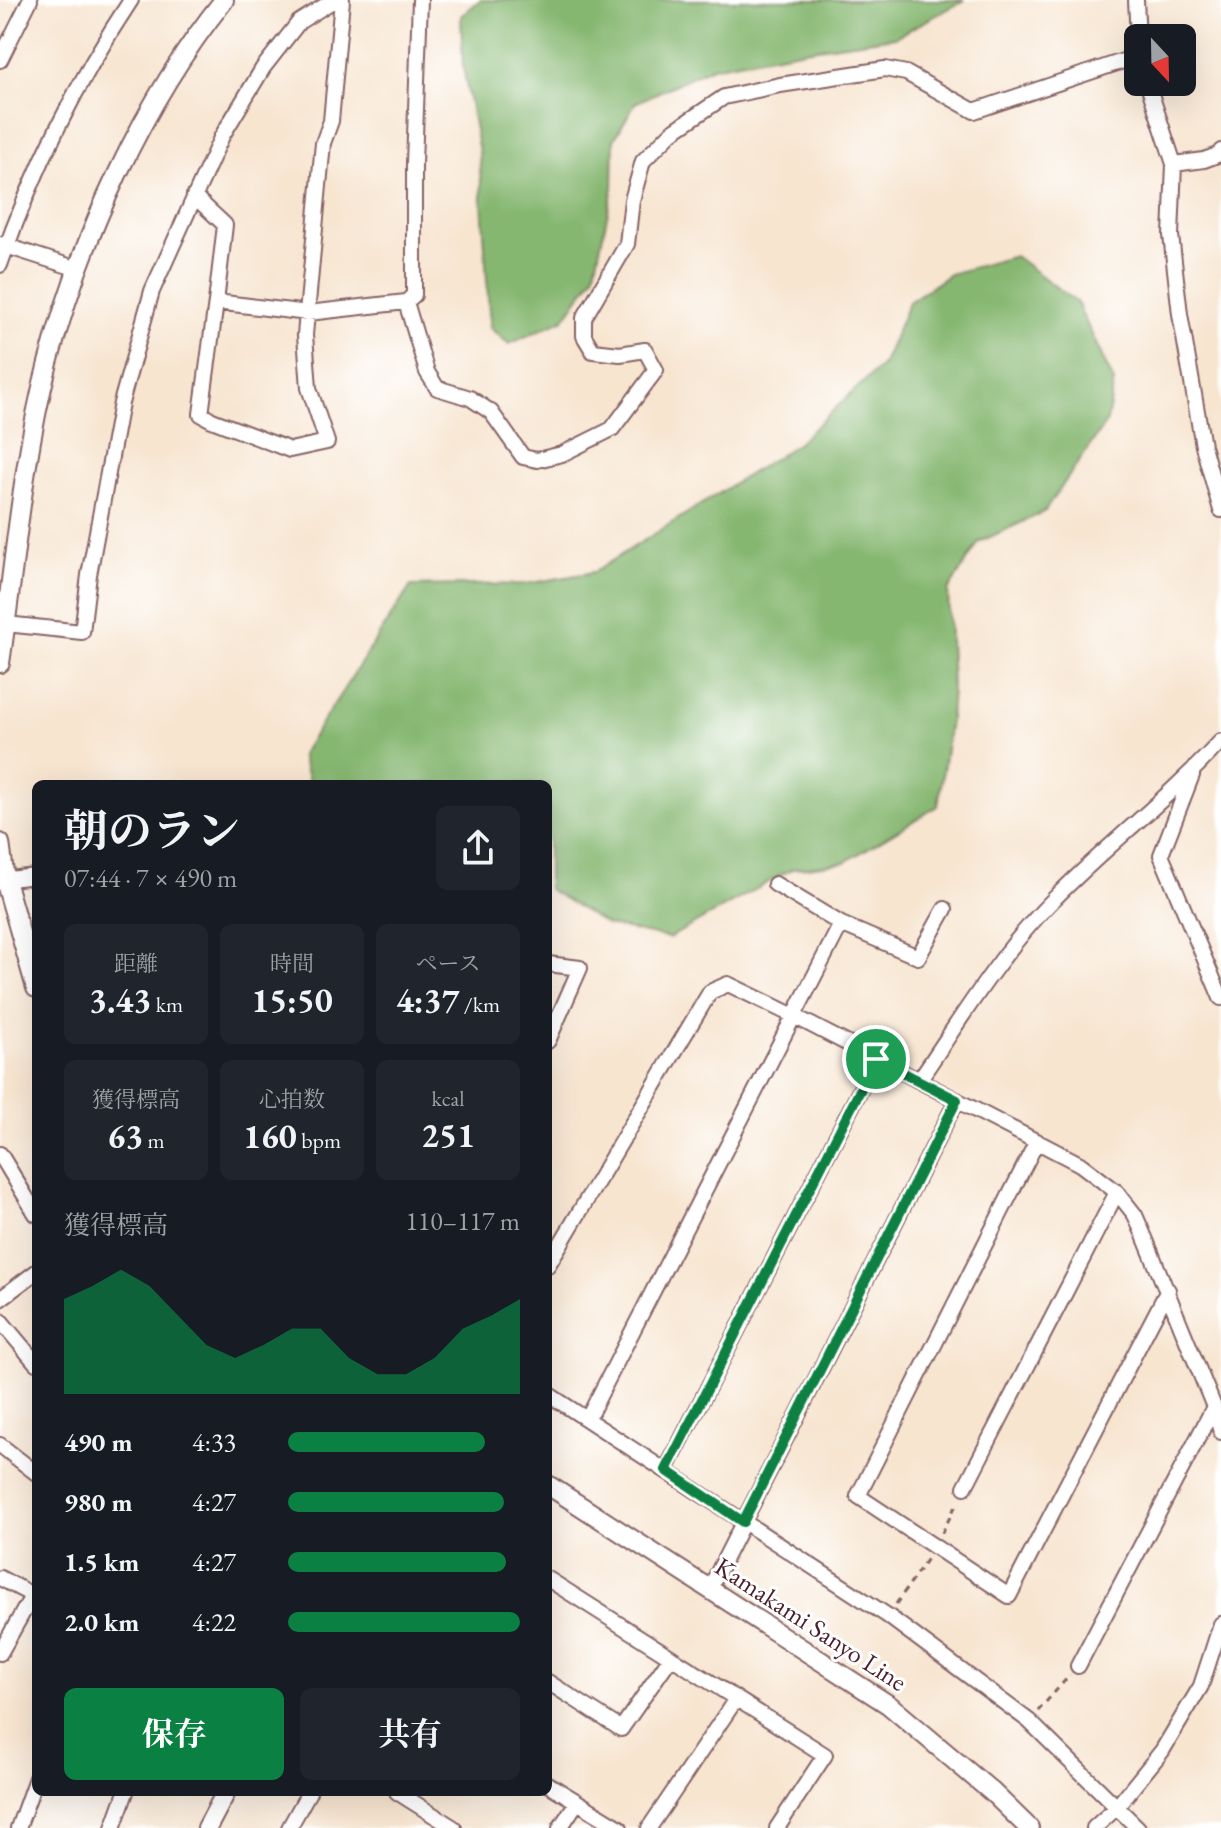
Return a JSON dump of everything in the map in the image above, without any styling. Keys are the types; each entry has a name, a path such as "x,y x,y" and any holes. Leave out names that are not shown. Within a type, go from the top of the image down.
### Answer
{"main road":[{"path":"0,663 22,493 34,427 48,363 78,269 132,146 168,81 224,0"},
{"path":"0,843 3,880 32,975"},
{"name":"Kamakami Sanyo Line","path":"552,1488 889,1705 992,1792 1029,1828"},
{"path":"207,1828 224,1796"}],"street":[{"path":"0,60 30,0"},
{"path":"0,265 3,245 65,110 131,0"},
{"path":"6,624 82,632 89,575 121,403 152,291 222,136 263,68 299,22 334,0"},
{"path":"194,196 225,225 201,414 290,450 327,442 309,388 305,335 323,143 331,121 342,0"},
{"path":"216,302 308,313 406,302 414,295 414,163 420,0"},
{"path":"1136,0 1137,24"},
{"path":"406,302 427,372 437,388 470,398 491,412 523,457 537,460 562,454 612,429 656,370 645,350 620,354 593,351 584,336 584,318 627,244 632,200 643,161 672,132 724,97 780,85 885,69 906,73 974,111 1124,61"},
{"path":"1152,96 1174,164 1171,235 1180,314 1203,446 1221,510"},
{"path":"1174,164 1204,160 1221,151"},
{"path":"3,245 78,269"},
{"path":"919,1080 1008,951 1035,920 1194,771 1221,741"},
{"path":"1194,771 1161,855 1221,998"},
{"path":"3,880 32,876"},
{"path":"775,884 841,924 918,957 945,909"},
{"path":"588,1418 841,924"},
{"path":"552,964 580,968 552,1032"},
{"path":"552,1258 710,992 728,984 1037,1141 1080,1164 1117,1192 1135,1215 1168,1290 1221,1432"},
{"path":"666,1470 876,1059"},
{"path":"710,1588 957,1100"},
{"path":"1037,1141 858,1496 1009,1596 1168,1290"},
{"path":"0,1154 32,1207"},
{"path":"965,1487 1117,1192"},
{"path":"0,1299 32,1275"},
{"path":"0,1320 32,1358"},
{"path":"552,1396 888,1616 1029,1721 1138,1828"},
{"path":"1078,1666 1214,1407"},
{"path":"0,1445 32,1470"},
{"path":"0,1578 32,1593"},
{"path":"552,1582 825,1755 777,1828"},
{"path":"0,1653 32,1599"},
{"path":"1094,1828 1116,1808 1162,1751 1201,1686 1221,1624"},
{"path":"552,1685 621,1729 671,1657"},
{"path":"649,1828 736,1699"},
{"path":"552,1786 620,1828"},
{"path":"18,1828 32,1789"},
{"path":"113,1828 125,1796"},
{"path":"292,1827 307,1796"},
{"path":"403,1796 454,1828"},
{"path":"560,1828 577,1802"}],"path":[{"path":"1029,1721 1078,1666"}],"green space":[{"path":"480,0 965,0 895,37 712,67 635,103 614,140 613,188 594,276 564,319 509,344 490,328 479,152 463,66 461,16"},
{"path":"1015,256 1077,303 1114,382 1107,421 1044,512 979,542 948,591 952,688 938,806 845,862 792,869 669,938 607,925 552,891 552,780 309,780 301,755 411,586 526,584 594,572 797,444 883,364 909,302 950,274"}],"route":[{"path":"876,1059 957,1100 743,1522 666,1470 876,1059"}]}
